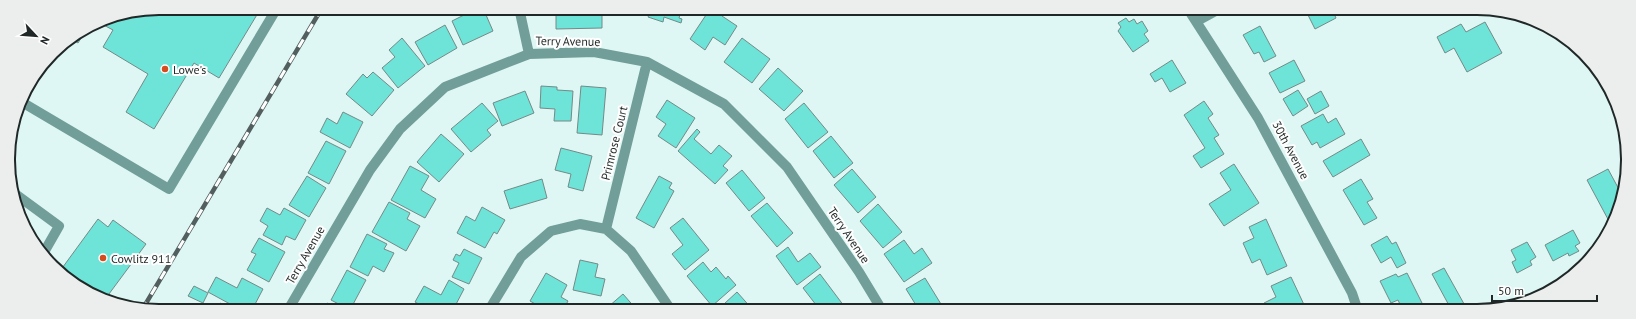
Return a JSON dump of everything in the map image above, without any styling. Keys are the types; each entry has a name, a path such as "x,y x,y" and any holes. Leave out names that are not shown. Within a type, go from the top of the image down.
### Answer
{"street":[{"path":"26,104 169,189 273,15"},
{"path":"521,15 529,54"},
{"name":"30th Avenue","path":"1192,15 1258,118 1352,293 1356,304"},
{"path":"1197,21 1208,15"},
{"name":"Terry Avenue","path":"292,304 370,170 400,129 445,87 529,54 594,52 647,62 724,104 787,167 859,272 878,304"},
{"name":"Primrose Court","path":"606,229 647,62"},
{"path":"20,198 59,226 46,249"},
{"path":"493,304 521,257 552,231 580,224 606,229 631,251 667,304"}],"building":[{"name":"Lowe's","path":"150,15 257,15 219,78 194,63 154,129 126,112 148,74 103,47 113,30 105,26 122,20"},
{"path":"464,15 486,15 493,31 463,45 452,21"},
{"path":"556,15 602,15 602,28 556,29"},
{"path":"649,15 680,15 679,18 682,19 681,23 664,17 663,22 648,17"},
{"path":"706,15 723,15 737,26 725,45 713,37 705,50 690,39"},
{"path":"1308,15 1335,15 1336,18 1315,29"},
{"path":"1126,18 1129,22 1134,19 1137,24 1142,21 1148,31 1144,34 1149,41 1133,52 1118,31 1121,27 1118,23"},
{"path":"1485,22 1502,53 1467,72 1454,48 1445,53 1437,37 1461,24 1466,32"},
{"path":"445,25 457,48 428,65 415,42"},
{"path":"1260,26 1276,56 1264,62 1259,52 1254,54 1243,35"},
{"path":"402,38 425,66 398,88 382,68 395,57 389,50"},
{"path":"742,38 770,59 752,83 724,62"},
{"path":"1172,60 1186,83 1170,92 1162,78 1155,82 1150,74"},
{"path":"1294,60 1305,81 1280,93 1269,73"},
{"path":"778,68 803,91 784,111 759,89"},
{"path":"373,72 394,90 372,116 346,94 363,74 367,78"},
{"path":"541,86 557,87 557,90 573,91 571,121 554,121 555,109 540,108"},
{"path":"581,86 606,88 602,135 577,133"},
{"path":"1298,90 1308,106 1293,116 1283,99"},
{"path":"525,91 534,113 502,126 493,103"},
{"path":"1321,91 1329,106 1315,114 1307,99"},
{"path":"667,100 695,118 676,148 658,136 666,124 656,117"},
{"path":"1204,101 1213,114 1208,118 1219,135 1214,138 1224,154 1201,168 1193,156 1205,148 1184,115"},
{"path":"482,103 498,121 487,130 491,135 471,152 451,129"},
{"path":"804,103 828,132 808,148 785,119"},
{"path":"343,112 363,122 350,148 320,132 327,118 337,124"},
{"path":"1323,114 1328,123 1336,118 1345,134 1320,148 1317,142 1312,145 1301,126"},
{"path":"697,129 700,132 694,139 711,154 719,145 732,156 723,166 728,170 715,184 678,151"},
{"path":"441,134 464,154 439,182 417,162"},
{"path":"831,136 853,163 834,178 813,151"},
{"path":"1361,139 1370,155 1333,177 1323,161"},
{"path":"326,141 346,151 329,184 308,173"},
{"path":"561,148 592,156 583,191 568,187 571,174 555,170"},
{"path":"1234,164 1259,203 1224,226 1209,204 1231,190 1220,173"},
{"path":"410,166 429,176 421,190 436,199 425,218 391,200"},
{"path":"852,169 876,197 858,213 834,185"},
{"path":"1608,169 1618,188 1608,219 1587,180"},
{"path":"742,170 765,198 749,211 726,183"},
{"path":"307,176 326,188 309,217 289,205"},
{"path":"659,176 672,183 669,188 674,191 654,228 636,218"},
{"path":"542,179 547,198 510,209 504,191"},
{"path":"1361,179 1373,199 1367,202 1377,218 1364,225 1343,190"},
{"path":"389,202 410,213 407,219 420,226 406,251 372,232"},
{"path":"767,203 793,233 777,247 751,216"},
{"path":"878,204 902,232 883,248 860,221"},
{"path":"482,207 505,220 497,234 494,232 485,248 457,233 466,216 475,221"},
{"path":"267,208 280,215 284,208 306,220 295,240 286,236 282,245 263,235 268,226 260,221"},
{"path":"683,218 709,250 685,270 672,254 683,245 670,228"},
{"name":"Cowlitz 911","path":"98,219 108,227 113,220 146,244 109,295 87,285 63,267"},
{"path":"1266,219 1287,266 1267,275 1260,259 1252,263 1243,243 1254,238 1249,227"},
{"path":"1573,230 1580,243 1575,246 1579,251 1569,256 1568,253 1553,261 1545,245"},
{"path":"367,234 387,244 384,249 394,253 384,272 373,266 368,276 350,267"},
{"path":"1387,236 1392,244 1396,242 1406,263 1397,268 1391,257 1381,263 1371,245"},
{"path":"259,238 285,252 269,282 247,270 256,254 251,252"},
{"path":"904,240 914,254 922,248 932,263 904,282 884,254"},
{"path":"1527,242 1536,257 1530,261 1532,265 1517,273 1512,262 1516,260 1511,250"},
{"path":"788,247 798,262 810,253 821,267 797,285 776,256"},
{"path":"464,249 482,258 469,284 452,277 459,263 453,260 456,254 460,256"},
{"path":"580,260 598,264 595,277 605,279 601,296 573,290"},
{"path":"703,262 711,272 716,267 726,279 728,276 736,285 714,304 710,304 687,276"},
{"path":"1444,268 1464,304 1448,304 1432,274"},
{"path":"347,270 366,280 353,304 339,304 331,300"},
{"path":"546,273 567,285 561,297 568,301 566,304 535,304 530,301"},
{"path":"1407,273 1422,303 1400,304 1398,300 1391,303 1380,281 1396,274 1398,277"},
{"path":"820,274 842,304 815,304 803,288"},
{"path":"216,277 237,288 242,278 263,289 255,304 230,304 208,292"},
{"path":"1291,277 1304,304 1264,304 1276,297 1271,286"},
{"path":"925,278 941,304 915,304 906,289"},
{"path":"449,280 464,289 456,304 419,304 415,302 424,286 441,295"},
{"path":"194,286 208,293 203,303 188,296"},
{"path":"737,292 748,304 724,304"},
{"path":"623,294 632,304 611,304"}],"railway":[{"path":"146,304 318,15"}],"place":[{"name":"Lowe's","path":"165,69"},
{"name":"Cowlitz 911","path":"103,258"}]}
